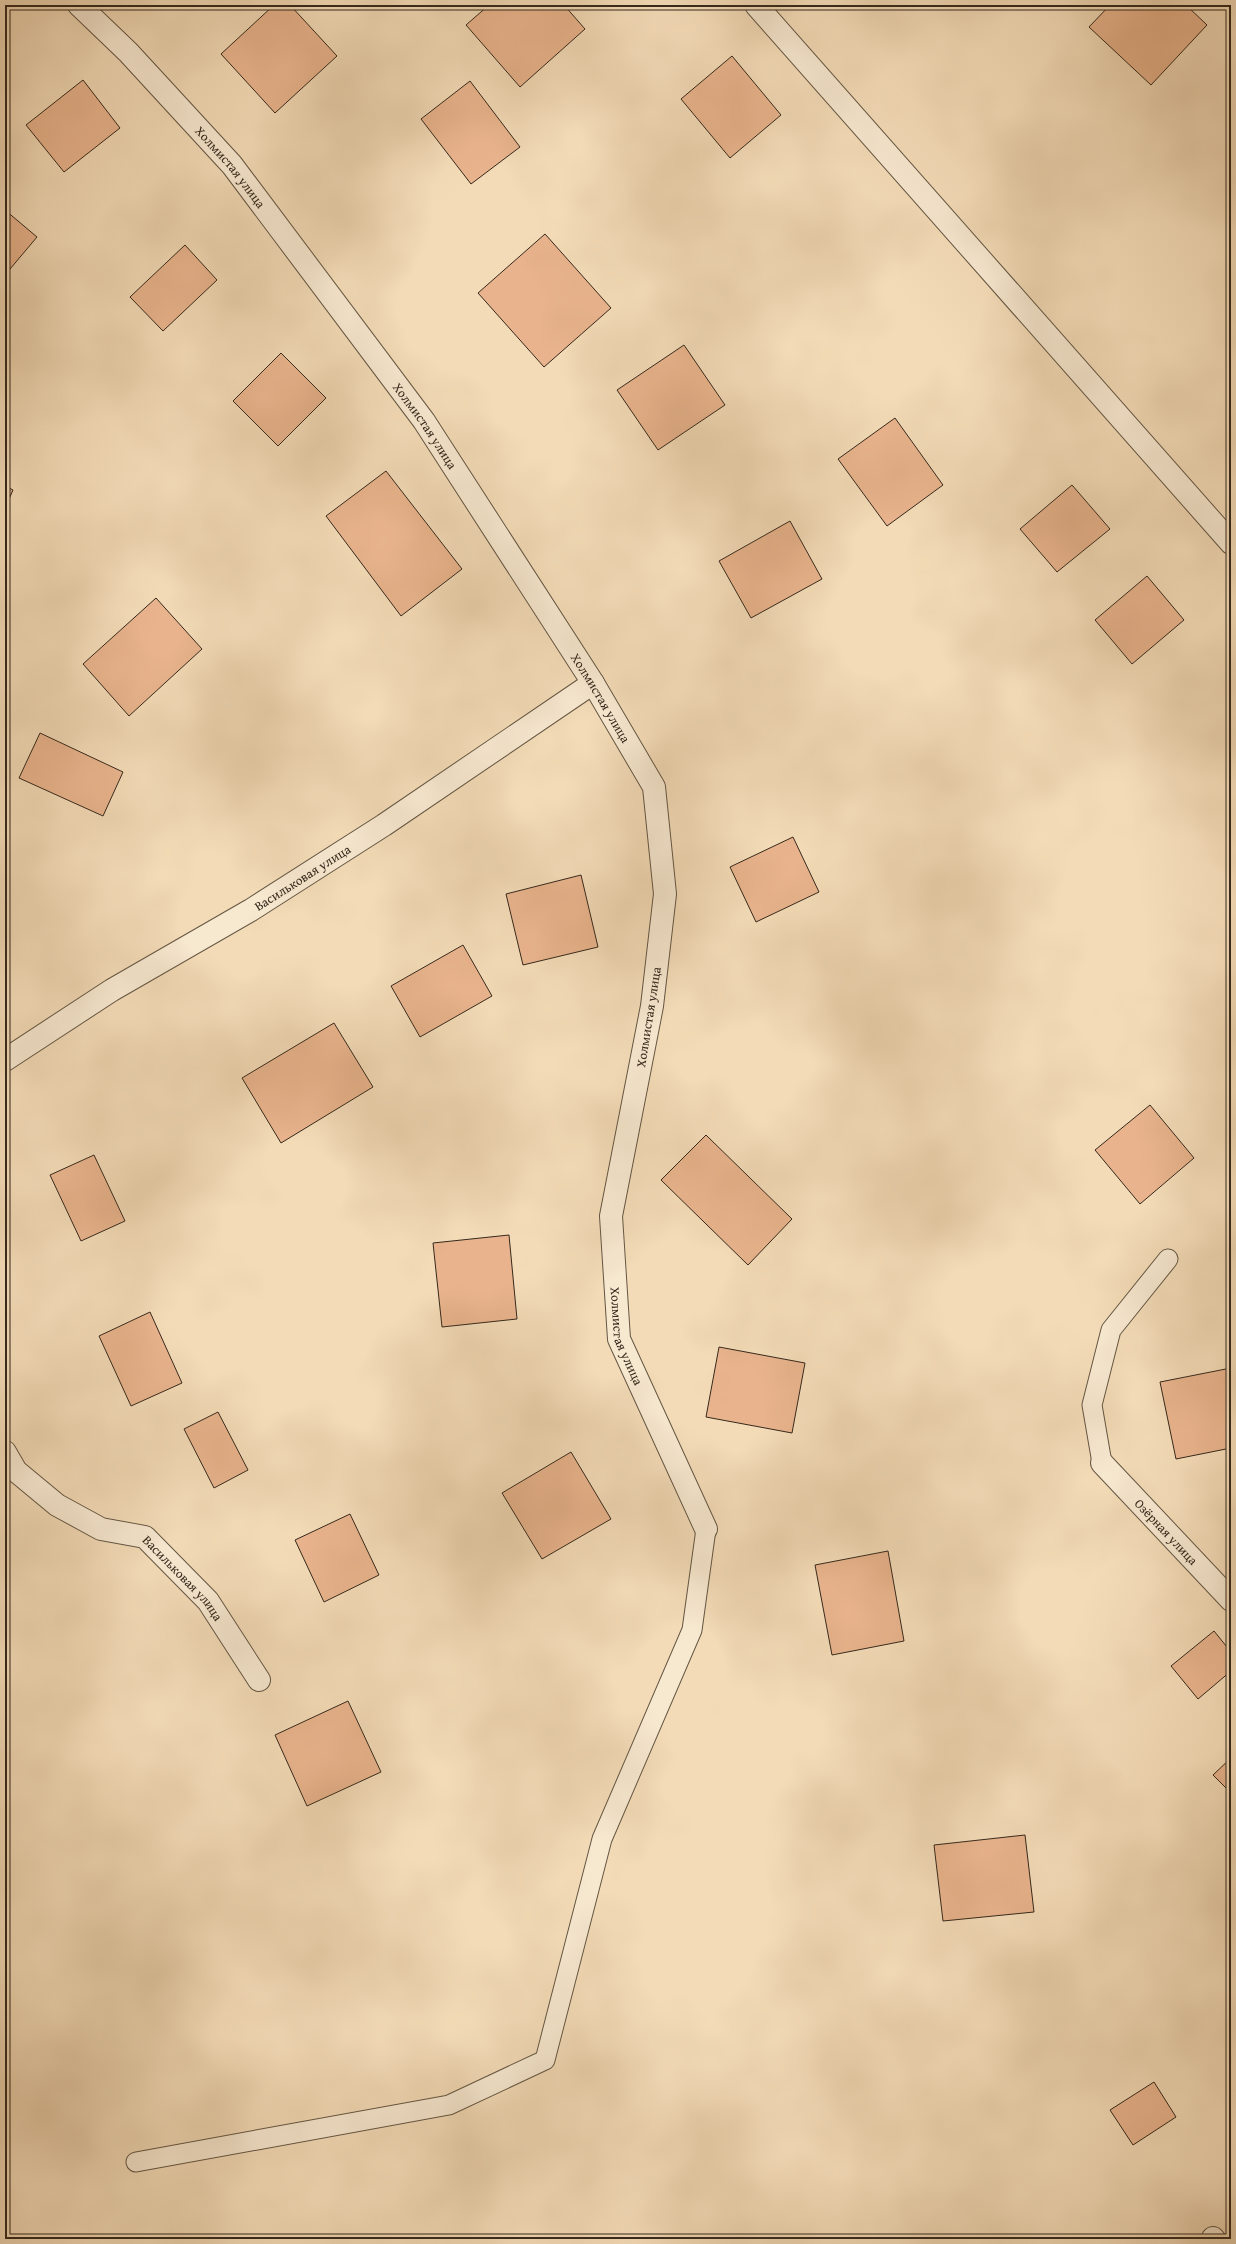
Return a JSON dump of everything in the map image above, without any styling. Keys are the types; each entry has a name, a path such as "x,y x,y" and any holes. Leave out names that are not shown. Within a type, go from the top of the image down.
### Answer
{"street":[{"name":"Холмистая улица","path":"79,5 128,52 232,165 424,421 593,682 654,787 665,894 652,1006 611,1216 619,1339 706,1529"},
{"path":"756,5 1231,543"},
{"name":"Васильковая улица","path":"5,1060 112,990 251,910 384,825 593,682"},
{"name":"Васильковая улица","path":"5,1452 16,1470 57,1505 101,1528 145,1538 208,1601 259,1680"},
{"name":"Озёрная улица","path":"1102,1463 1231,1600"}],"lane":[{"path":"1102,1463 1092,1405 1111,1330 1168,1259"},
{"path":"136,2162 449,2105 545,2060 602,1839 692,1630 706,1529"}],"building":[{"path":"274,5 290,5 337,56 275,113 221,54"},
{"path":"489,5 564,5 585,29 520,87 466,25"},
{"path":"1110,5 1186,5 1207,25 1151,85 1089,27"},
{"path":"732,56 781,115 730,158 681,99"},
{"path":"83,80 120,128 64,172 26,125"},
{"path":"470,81 520,147 471,184 421,119"},
{"path":"5,210 37,237 5,275"},
{"path":"545,234 611,308 544,367 478,293"},
{"path":"185,245 217,280 163,331 130,297"},
{"path":"684,345 725,405 658,450 617,390"},
{"path":"281,353 326,398 278,446 233,401"},
{"path":"895,418 943,485 887,526 838,459"},
{"path":"386,471 462,569 401,616 326,516"},
{"path":"1072,485 1110,529 1057,572 1020,529"},
{"path":"5,486 13,490 5,508"},
{"path":"790,521 822,579 751,618 719,561"},
{"path":"1147,576 1184,620 1132,664 1095,620"},
{"path":"156,598 202,649 129,716 83,664"},
{"path":"40,733 123,772 103,816 19,778"},
{"path":"793,837 819,892 756,922 730,867"},
{"path":"581,875 598,947 523,965 506,894"},
{"path":"463,945 492,996 420,1037 391,986"},
{"path":"334,1023 373,1087 281,1143 242,1078"},
{"path":"1150,1105 1194,1158 1140,1204 1095,1150"},
{"path":"706,1135 792,1219 748,1265 661,1180"},
{"path":"94,1155 125,1221 81,1241 50,1175"},
{"path":"509,1235 517,1319 442,1327 433,1243"},
{"path":"150,1312 182,1383 131,1406 99,1336"},
{"path":"719,1347 805,1363 792,1433 706,1417"},
{"path":"1231,1368 1231,1448 1176,1459 1160,1382"},
{"path":"218,1412 248,1470 214,1488 184,1429"},
{"path":"571,1452 611,1519 542,1559 502,1493"},
{"path":"350,1514 379,1575 324,1602 295,1540"},
{"path":"888,1551 904,1641 832,1655 815,1565"},
{"path":"1214,1631 1231,1652 1231,1671 1198,1699 1171,1666"},
{"path":"348,1701 381,1772 307,1806 275,1735"},
{"path":"1231,1758 1231,1793 1213,1775"},
{"path":"1025,1835 1034,1912 943,1921 934,1845"},
{"path":"1154,2082 1176,2117 1133,2145 1110,2110"}]}
